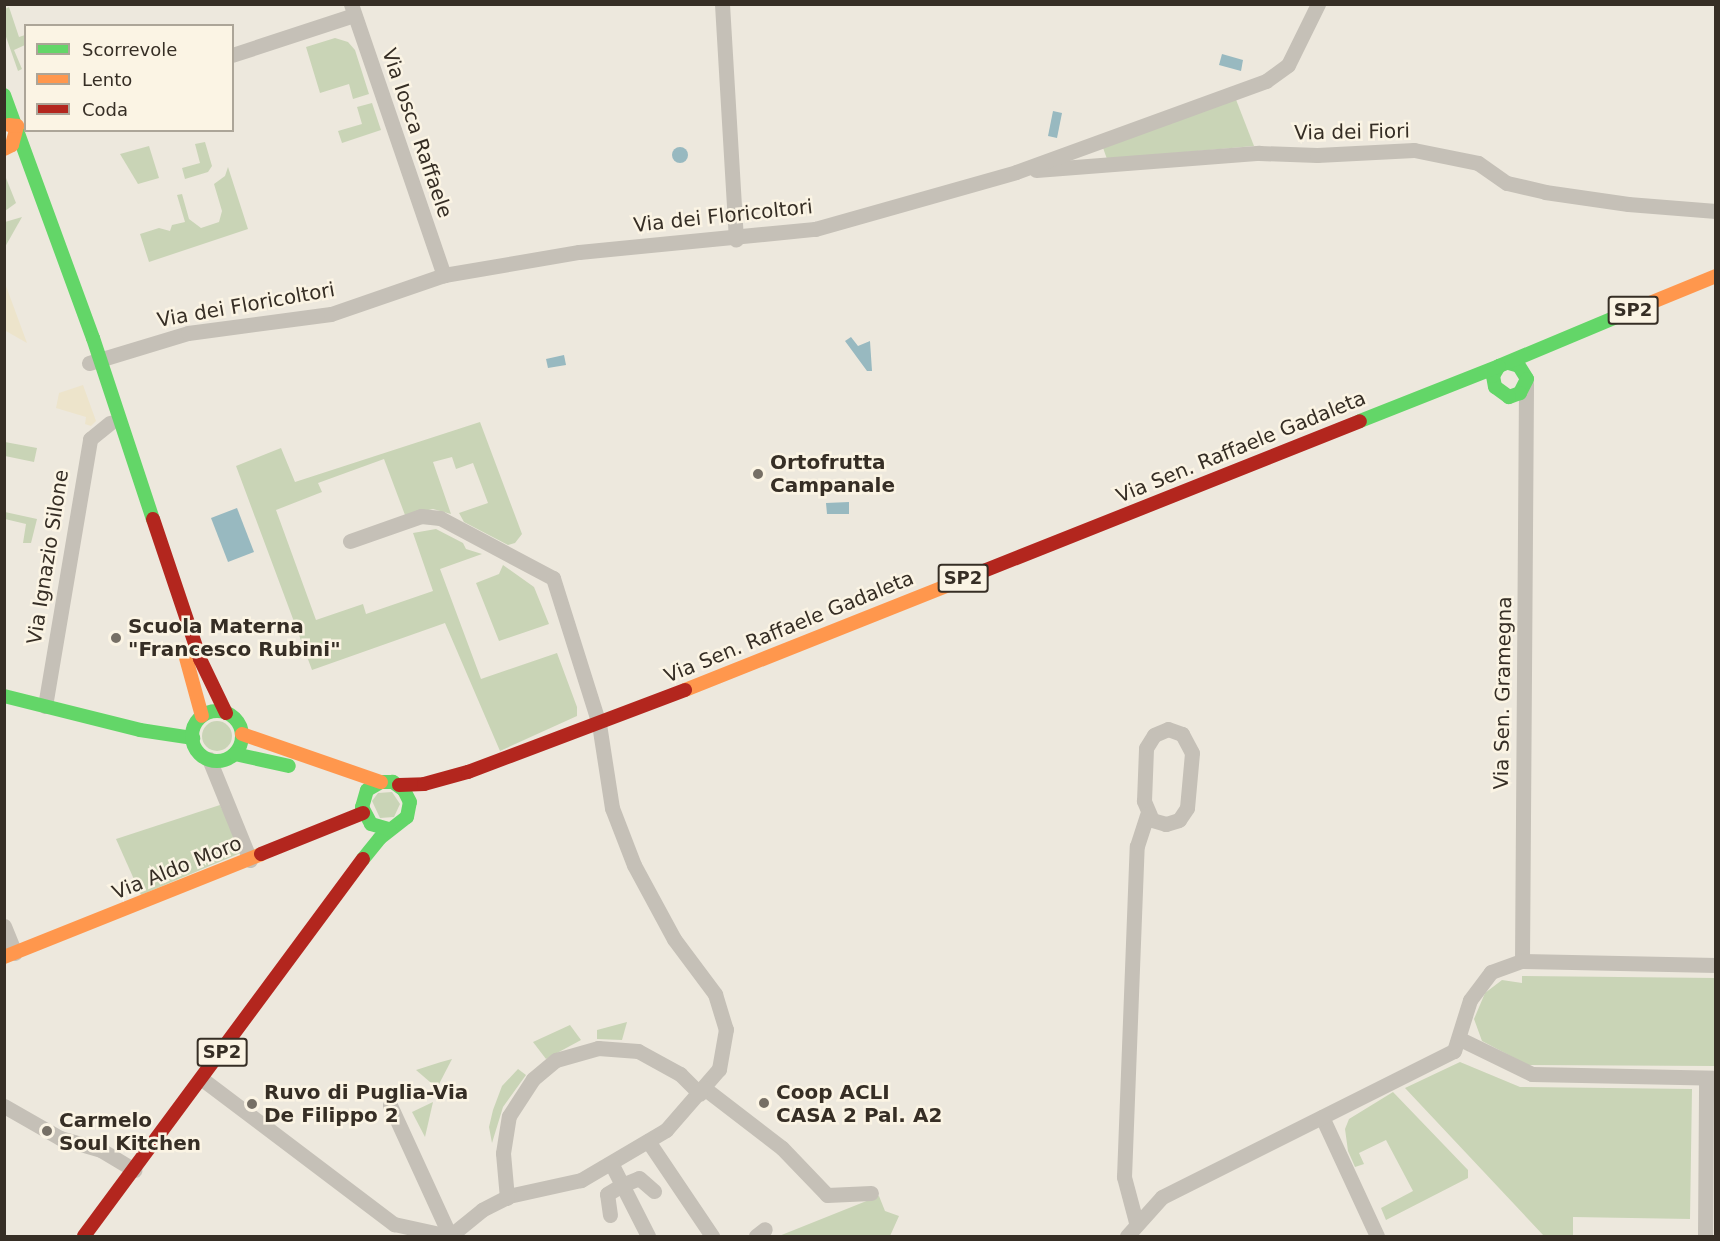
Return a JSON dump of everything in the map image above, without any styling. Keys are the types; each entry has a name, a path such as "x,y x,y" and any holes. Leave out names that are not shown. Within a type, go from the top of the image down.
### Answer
{"main road":[{"path":"4,95 94,361 200,659 226,713 237,721 242,734 235,753 223,760 209,759 198,751 193,738 202,716 110,423 110,406"},
{"path":"13,125 8,147 87,338"},
{"name":"Via Sen. Raffaele Gadaleta","path":"399,785 424,784 468,772 599,724 1458,381 1504,365 1716,276"},
{"name":"Via Sen. Raffaele Gadaleta","path":"1499,391 1515,396 1551,344"},
{"path":"1499,391 1493,376 1504,365 1519,366 1526,379"},
{"path":"1458,381 1499,391"},
{"path":"4,696 140,730 193,738"},
{"path":"202,716 226,713"},
{"path":"242,734 381,782 399,785 408,796 410,809 402,823 389,829 376,827 365,816 364,794"},
{"path":"235,753 317,774 364,794"},
{"name":"Via Sen. Raffaele Gadaleta","path":"410,809 468,772"},
{"path":"364,794 381,782"},
{"name":"Via Aldo Moro","path":"10,955 365,816"},
{"name":"SP2","path":"357,866 368,832 365,816"},
{"name":"SP2","path":"84,1236 357,866 389,829"}],"street":[{"path":"722,4 736,240"},
{"name":"Via dei Floricoltori","path":"94,361 188,333 331,314 444,275 579,252 736,240 815,229 1016,172 1266,81 1288,65 1318,4"},
{"path":"234,54 353,10"},
{"name":"Via Iosca Raffaele","path":"353,10 444,275"},
{"name":"Via dei Fiori","path":"1016,172 1259,153 1317,155 1414,150 1478,163 1507,183 1545,192 1628,204 1716,211"},
{"name":"Via Sen. Gramegna","path":"1522,961 1526,379"},
{"path":"1499,391 1527,426"},
{"name":"Via Ignazio Silone","path":"45,706 90,439 110,423"},
{"path":"350,541 421,516 440,518 553,578 599,724 612,807 634,865 654,907 715,994 723,1012 726,1029 724,1057 702,1091 666,1130 581,1180 507,1197 482,1210 449,1236"},
{"path":"1136,1222 1124,1177 1137,846 1147,815 1144,801 1146,748 1161,731 1175,730 1191,746 1187,807 1173,823 1159,823 1147,815"},
{"path":"209,759 250,860"},
{"path":"4,926 10,955"},
{"path":"1127,1236 1136,1222 1162,1197 1454,1051 1460,1039 1470,1000 1491,972 1522,961 1716,965"},
{"path":"1460,1039 1532,1074 1711,1078 1705,1236"},
{"path":"507,1197 504,1153 509,1116 533,1079 556,1060 598,1048 639,1051 680,1074 782,1148 827,1195 871,1193"},
{"path":"202,1078 394,1224 449,1236"},
{"path":"390,1105 449,1236"},
{"path":"4,1106 60,1138 101,1150 134,1170"},
{"path":"1322,1118 1377,1236"},
{"path":"648,1141 712,1236"},
{"path":"611,1163 648,1236"},
{"path":"610,1215 607,1194 622,1185 639,1178 654,1191"},
{"path":"385,1236 394,1224"}],"green space":[{"path":"9,7 19,37 24,35 24,45 14,50 22,69 18,71 5,34 5,9"},
{"path":"335,38 348,42 355,50 369,94 353,99 349,84 320,93 306,47"},
{"path":"1235,97 1254,146 1107,159 1102,145"},
{"path":"372,103 381,130 342,143 338,131 362,124 357,107"},
{"path":"205,142 212,166 208,172 185,179 182,168 200,163 195,144"},
{"path":"149,146 159,178 138,184 120,154"},
{"path":"228,167 248,229 149,262 140,234 159,228 170,231 172,225 185,222 177,195 182,194 189,219 201,228 219,222 222,211 214,184 225,176"},
{"path":"4,173 16,203 5,211 4,211"},
{"path":"22,217 5,247 5,222"},
{"path":"480,422 522,534 515,543 508,545 464,522 459,513 488,503 473,463 456,469 452,457 433,462 451,514 433,509 405,515 384,459 318,483 322,492 276,510 316,620 363,604 366,614 433,591 413,533 436,529 463,543 466,549 482,554 440,569 481,679 557,653 577,707 577,716 500,751 445,623 312,670 236,466 281,448 295,482"},
{"path":"5,442 37,448 34,462 5,456"},
{"path":"5,512 37,519 31,543 23,543 26,524 5,519"},
{"path":"503,565 534,587 549,624 499,641 476,583 499,574"},
{"path":"217,721 223,722 231,730 231,742 223,750 217,751 211,750 203,742 202,736 203,730 211,722"},
{"path":"392,792 400,804 394,817 380,818 372,801 378,793"},
{"path":"220,805 243,852 141,895 116,839"},
{"path":"1522,976 1715,978 1715,1066 1528,1065 1482,1041 1474,1019 1485,993 1502,980 1522,983"},
{"path":"627,1022 622,1040 597,1039 597,1030"},
{"path":"570,1025 581,1040 546,1059 533,1042"},
{"path":"452,1059 437,1088 416,1070 441,1062"},
{"path":"1460,1062 1520,1087 1692,1089 1690,1219 1573,1217 1573,1236 1544,1236 1405,1088"},
{"path":"518,1069 526,1075 503,1107 492,1143 489,1127 493,1110 502,1086"},
{"path":"1393,1092 1468,1170 1468,1178 1386,1220 1381,1208 1413,1191 1386,1140 1359,1153 1364,1164 1355,1167 1348,1151 1345,1129 1349,1119"},
{"path":"433,1102 425,1137 412,1112"},
{"path":"879,1196 885,1211 899,1216 890,1236 779,1236"}],"shaded area":[{"path":"5,281 27,343 6,331 5,333"},
{"path":"83,385 96,421 91,426 85,424 86,417 56,408 59,393"}],"water":[{"path":"1222,54 1243,60 1241,71 1219,65"},
{"path":"1053,111 1062,113 1057,138 1048,136"},
{"path":"680,147 686,149 688,155 686,161 680,163 674,161 672,155 674,149"},
{"path":"851,337 858,346 870,341 872,371 867,371 845,341"},
{"path":"564,355 566,365 548,368 546,359"},
{"path":"849,502 849,514 827,514 826,503"},
{"path":"237,508 254,552 228,562 211,518"}],"traffic: fast":[{"path":"4,95 93,338 153,519"},
{"path":"1509,363 1519,366 1527,379 1520,393 1509,397 1495,387 1493,376 1499,366 1628,312"},
{"path":"1360,421 1499,366"},
{"path":"4,696 140,730 193,738"},
{"path":"217,711 226,713 237,722 242,736 240,745 231,756 217,761 208,759 197,750 192,736 194,727 203,716 217,711"},
{"path":"235,754 289,766"},
{"path":"363,859 380,838 407,817 410,802 404,790 393,782 381,782 367,790 362,807 371,824 389,829"}],"traffic: slow":[{"path":"4,149 12,145 17,126 9,125"},
{"path":"1628,312 1716,276"},
{"path":"685,690 951,584"},
{"path":"186,658 202,716"},
{"path":"242,734 381,782"},
{"path":"4,957 261,854"}],"traffic: jam":[{"path":"951,584 1360,421"},
{"path":"153,519 200,659 226,713"},
{"path":"399,785 424,784 468,772 685,690"},
{"path":"261,854 363,813"},
{"path":"84,1236 363,859"}],"place":[{"name":"Ortofrutta Campanale","path":"758,474"},
{"name":"Scuola Materna \"Francesco Rubini\"","path":"116,638"},
{"name":"Coop ACLI CASA 2 Pal. A2","path":"764,1103"},
{"name":"Ruvo di Puglia-Via De Filippo 2","path":"252,1104"},
{"name":"Carmelo Soul Kitchen","path":"47,1131"}]}
